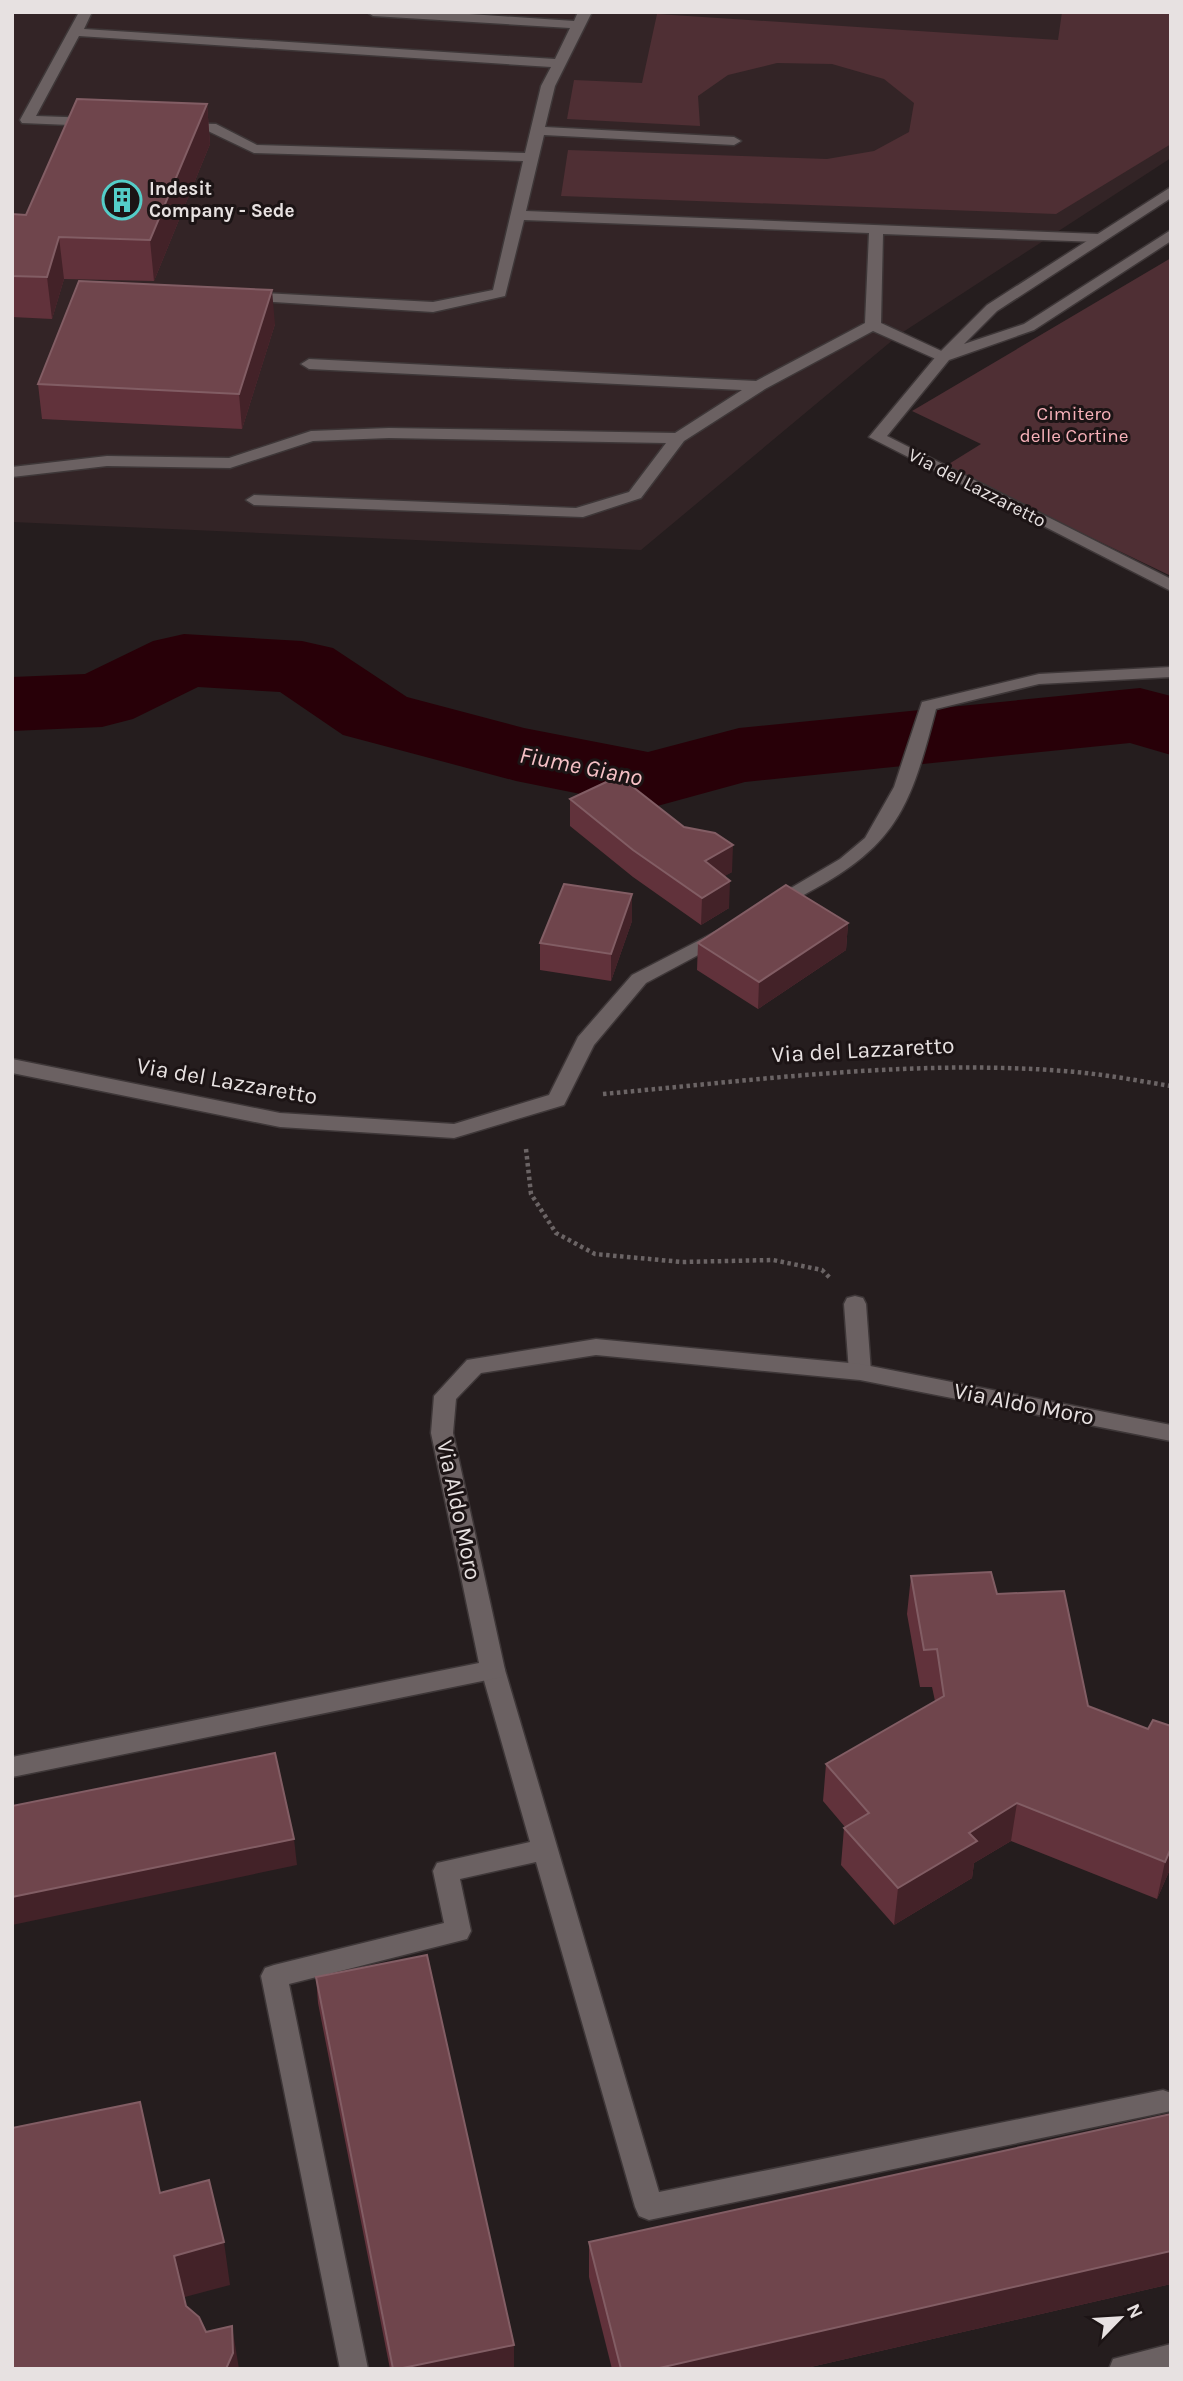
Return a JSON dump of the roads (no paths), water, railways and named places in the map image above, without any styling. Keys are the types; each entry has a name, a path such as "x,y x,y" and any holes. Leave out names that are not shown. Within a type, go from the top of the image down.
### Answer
{"street":[{"path":"86,12 27,120 106,123"},
{"path":"232,296 433,307 500,293 548,86 582,18 373,12"},
{"path":"75,32 559,63"},
{"path":"172,126 211,127 254,149 531,157"},
{"path":"538,131 734,141"},
{"name":"Via del Lazzaretto","path":"1171,191 992,308 943,357 877,437 1171,586"},
{"path":"518,215 1099,238"},
{"path":"873,325 876,229"},
{"path":"873,325 943,357 1029,327 1171,234"},
{"path":"254,500 577,513 635,495 677,438 759,386 873,325"},
{"path":"309,364 759,386"},
{"path":"12,472 107,461 230,463 311,436 389,433 677,438"},
{"name":"Via del Lazzaretto","path":"12,1066 280,1120 454,1131 557,1100 585,1042 639,979 858,855 891,815 913,763 928,706 1039,679 1171,672"},
{"path":"855,1304 860,1372"},
{"name":"Via Aldo Moro","path":"1163,2102 649,2207 493,1670 442,1433 445,1396 475,1366 596,1348 860,1372 1171,1433"},
{"path":"12,1767 493,1670"},
{"path":"354,2369 274,1976 458,1931 446,1871 545,1850"},
{"path":"1123,2369 1171,2358"}],"waterway":[{"name":"Fiume Giano","path":"12,704 102,700 184,660 302,667 375,716 516,754 650,780 739,755 1024,729 1140,715 1171,728"}],"place":[{"name":"Indesit Company - Sede","path":"122,200"}],"park label":[{"name":"Cimitero delle Cortine","path":"1074,425"}]}
